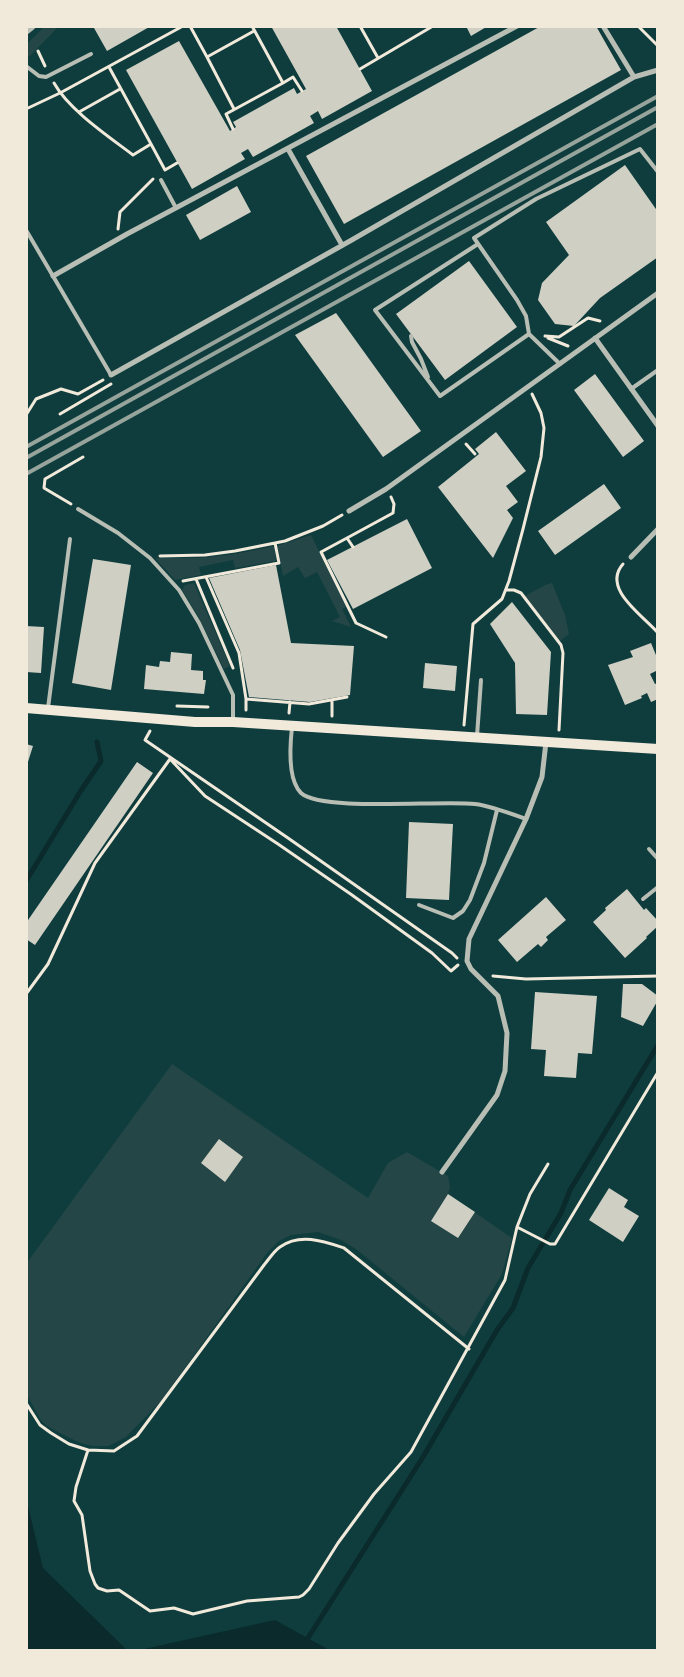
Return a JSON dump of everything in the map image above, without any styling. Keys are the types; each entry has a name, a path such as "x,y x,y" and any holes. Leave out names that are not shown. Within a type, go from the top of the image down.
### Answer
{"main road":[{"path":"26,708 195,722 233,722 658,749"}],"street":[{"path":"26,30 31,26"},
{"path":"53,276 116,240 517,26"},
{"path":"603,26 634,77"},
{"path":"111,375 634,77 658,70"},
{"path":"288,149 342,245"},
{"path":"349,511 386,489 658,293"},
{"path":"595,338 658,426"},
{"path":"630,557 658,529"},
{"path":"442,1172 497,1095 505,1071 507,1033 498,996 471,969 467,961 469,939 526,819 542,777 546,742"}],"lane":[{"path":"26,66 39,76 46,77 91,54"},
{"path":"560,364 529,334 526,316 517,300 474,238 536,199 640,149 658,172"},
{"path":"161,180 176,208"},
{"path":"26,230 111,375"},
{"path":"478,244 376,310 440,396 529,334"},
{"path":"411,336 412,342 422,359 429,382"},
{"path":"631,389 658,370"},
{"path":"78,509 118,533 150,558 179,590 199,624 233,696 233,722"},
{"path":"48,709 70,539"},
{"path":"477,738 481,680"},
{"path":"292,726 292,771 296,786 306,796 337,802 476,804 526,819"},
{"path":"419,905 453,918 463,911 470,900 484,863 497,810"},
{"path":"648,849 658,859"},
{"path":"643,899 658,887"}],"path":[{"path":"26,109 60,94 182,26"},
{"path":"190,26 234,109"},
{"path":"252,26 283,83"},
{"path":"360,26 378,58"},
{"path":"360,68 433,26"},
{"path":"638,26 658,46"},
{"path":"207,57 254,32"},
{"path":"109,67 165,170 177,162"},
{"path":"233,129 226,114 293,77 302,92"},
{"path":"78,112 120,89"},
{"path":"60,94 78,112 133,155 151,144"},
{"path":"116,240 120,212 155,177"},
{"path":"568,346 544,336 560,336 588,318 602,322"},
{"path":"26,415 36,399 60,389 78,394 111,375 115,382 60,414"},
{"path":"464,726 473,624 502,599 506,590 541,457 544,428 537,400 528,387"},
{"path":"466,443 475,454"},
{"path":"78,509 44,488 45,480 83,457"},
{"path":"386,489 394,504 392,513 321,552 356,622 386,637"},
{"path":"150,558 220,553 275,543 297,537 323,526 349,511"},
{"path":"347,538 353,547"},
{"path":"173,584 278,562 275,543"},
{"path":"630,557 618,572 618,584 621,595 658,634"},
{"path":"206,577 239,653 246,710"},
{"path":"196,579 234,671"},
{"path":"506,590 514,590 521,593 561,645 563,653 558,732"},
{"path":"238,680 246,699"},
{"path":"246,699 309,704 347,697"},
{"path":"332,700 332,717"},
{"path":"289,714 290,702"},
{"path":"150,731 145,740 170,759 288,838 452,953 460,963 451,971 432,953 352,895 205,796 170,759"},
{"path":"26,994 48,964 96,863 170,759"},
{"path":"480,977 497,976 526,979 658,976"},
{"path":"518,1226 550,1244 555,1244 658,1072"},
{"path":"88,1450 76,1487 74,1501 82,1515 90,1571 98,1588 107,1591 120,1590 150,1611 174,1608 193,1614 247,1601 299,1597 303,1595 374,1494 411,1452 505,1280 518,1226 530,1194 548,1164"},
{"path":"26,1403 40,1425 70,1444 88,1450 114,1451 137,1436 278,1248 290,1242 305,1239 322,1241 344,1248 468,1349"}],"shaded area":[{"path":"45,26 59,26 29,57 26,53 26,45"},
{"path":"311,535 346,607 342,609 351,627 332,621 340,617 317,572 305,578 298,567 283,576 277,546"},
{"path":"274,546 276,561 235,568 233,560 199,567 201,575 175,580 155,558 199,558 235,554"},
{"path":"194,583 230,666 224,669 198,616 182,590 185,585"},
{"path":"552,583 565,615 569,634 560,641 525,596"},
{"path":"172,1064 368,1198 388,1163 407,1152 448,1176 450,1187 448,1194 512,1238 502,1274 464,1337 356,1249 341,1240 318,1232 291,1235 279,1241 267,1253 162,1400 126,1437 108,1446 92,1446 78,1442 47,1426 40,1419 26,1393 26,1264"},
{"path":"26,1498 43,1568 128,1651 26,1651"},
{"path":"275,1620 331,1651 135,1651"}],"building":[{"path":"97,26 151,26 107,51 94,28"},
{"path":"271,26 336,26 372,91 322,119 318,111 310,116 314,123 253,157 248,149 241,153 245,159 192,189 126,70 179,41 230,131 236,127 233,122 294,88 297,94 306,89"},
{"path":"466,26 488,26 471,36"},
{"path":"541,26 596,26 621,70 344,224 306,156"},
{"path":"625,165 658,212 658,257 600,298 574,326 555,324 538,300 542,283 569,255 546,222"},
{"path":"237,186 251,212 200,240 186,215"},
{"path":"469,261 517,327 445,380 396,314"},
{"path":"336,313 421,431 383,457 295,335"},
{"path":"595,374 644,441 623,457 574,390"},
{"path":"496,432 526,471 506,486 518,502 507,510 513,518 493,558 438,487 479,454 475,449"},
{"path":"604,484 621,508 555,555 538,531"},
{"path":"407,519 432,568 353,609 327,560"},
{"path":"93,559 131,565 111,690 72,683"},
{"path":"276,565 291,643 354,646 350,695 310,702 249,697 240,650 209,578"},
{"path":"512,602 551,652 547,715 516,714 515,663 490,624"},
{"path":"26,626 44,627 41,673 26,672"},
{"path":"651,643 658,660 658,670 650,674 655,684 658,683 658,699 651,702 647,693 641,696 642,698 625,705 608,665 633,657 630,651"},
{"path":"171,652 192,654 191,670 203,671 203,680 206,680 204,694 144,689 146,665 159,667 160,661 170,662"},
{"path":"425,663 457,666 455,691 423,688"},
{"path":"26,744 33,746 27,765 26,765"},
{"path":"137,762 153,773 35,945 26,939 26,923"},
{"path":"409,822 453,824 449,900 406,898"},
{"path":"627,889 644,910 646,908 658,921 658,926 625,958 593,922 606,910 605,908"},
{"path":"546,897 566,920 546,937 548,940 541,947 538,944 517,962 498,940"},
{"path":"623,984 642,984 658,996 658,1000 643,1026 621,1017"},
{"path":"535,992 597,996 592,1054 578,1053 576,1078 544,1076 546,1050 531,1049"},
{"path":"219,1139 243,1157 225,1182 201,1163"},
{"path":"609,1188 628,1200 624,1207 639,1216 623,1242 589,1220"},
{"path":"448,1194 475,1212 458,1238 431,1221"}],"waterway":[{"path":"26,881 101,761 97,742"},
{"path":"308,1638 423,1457 497,1330 513,1308 528,1268 561,1213 570,1190 658,1045"}],"railway":[{"path":"26,447 658,96"},
{"path":"26,458 658,107"},
{"path":"26,474 658,124"}]}
